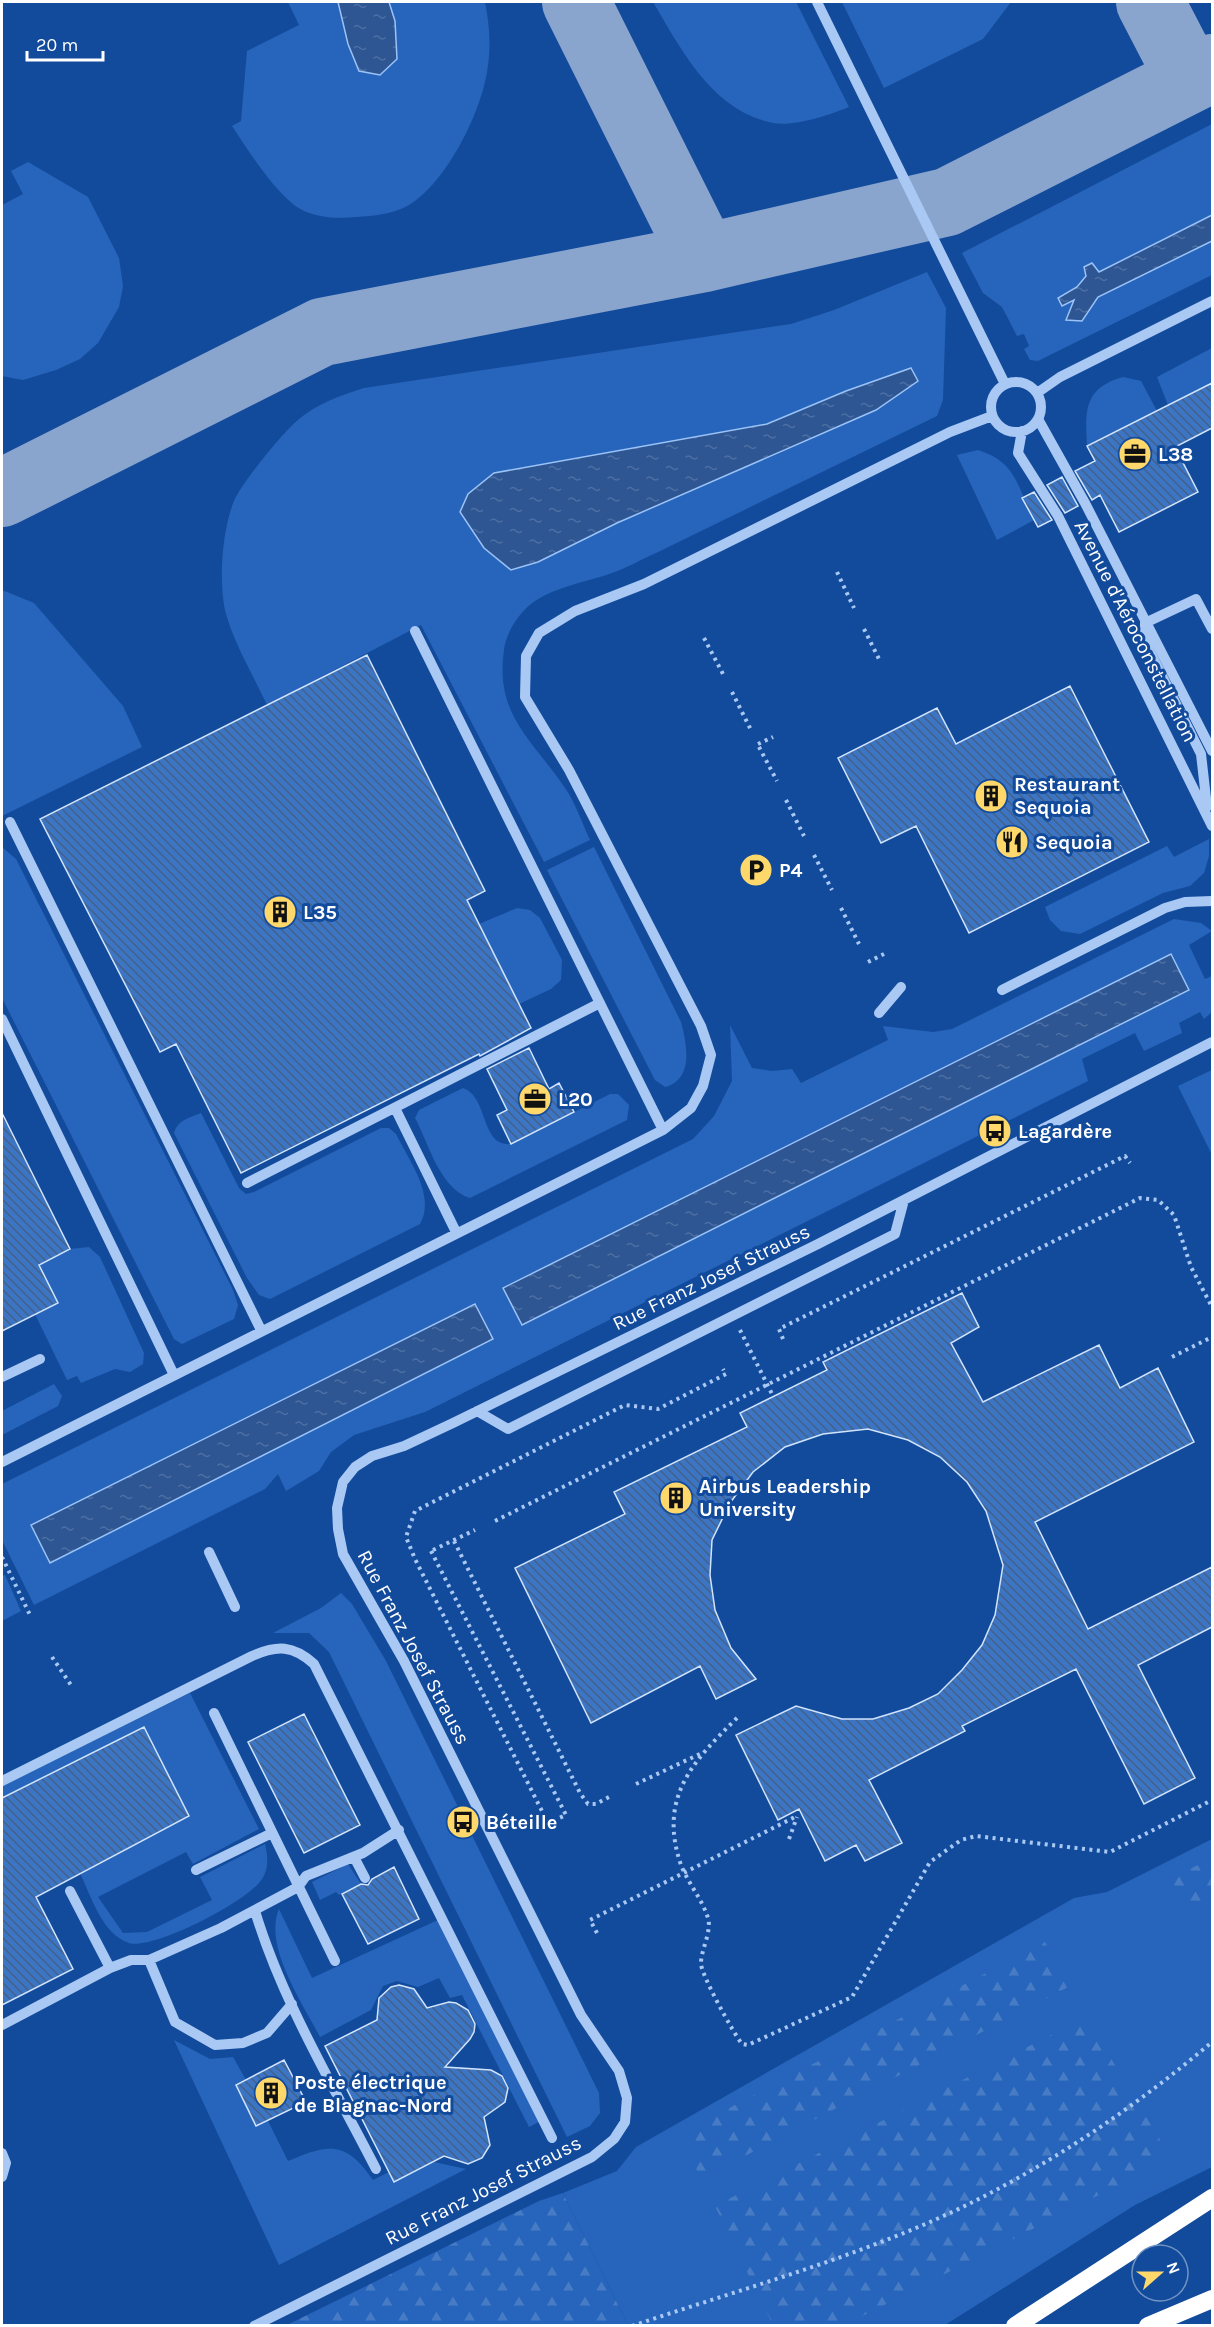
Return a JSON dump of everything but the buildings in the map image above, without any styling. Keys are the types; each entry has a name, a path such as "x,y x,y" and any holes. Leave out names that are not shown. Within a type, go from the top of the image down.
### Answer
{"highway":[{"path":"1015,2325 1212,2198"},
{"path":"1148,2325 1212,2299"}],"street":[{"path":"817,2 1005,384"},
{"path":"1038,393 1060,377 1212,301"},
{"path":"1021,382 1038,393 1041,409 1038,419 1022,431 1011,432 1002,428 992,416 992,400 996,390 1005,384 1021,382"},
{"path":"2,1462 663,1130 691,1108 703,1086 711,1055 701,1026 568,770 525,697 526,656 539,633 575,611 644,585 950,432 992,416"},
{"name":"Avenue d'Aéroconstellation","path":"1038,419 1085,503 1212,751"},
{"name":"Avenue d'Aéroconstellation","path":"1022,431 1018,453 1058,516 1210,821"},
{"path":"1210,821 1201,754 1145,642 1145,623 1196,599 1212,629"},
{"path":"415,632 663,1130"},
{"path":"10,822 261,1330"},
{"path":"1002,990 1165,908 1185,902 1212,901"},
{"path":"879,1013 901,987"},
{"path":"247,1183 600,1003"},
{"path":"2,1019 174,1375"},
{"name":"Rue Franz Josef Strauss","path":"254,2325 592,2157 614,2139 625,2122 627,2098 619,2071 581,2015 404,1661 343,1554 337,1508 343,1482 355,1467 372,1456 404,1446 477,1411 904,1200 1212,1043"},
{"path":"395,1108 456,1232"},
{"path":"477,1411 508,1429 895,1234 904,1200"},
{"path":"2,1377 40,1359"},
{"path":"209,1552 235,1607"},
{"path":"2,1780 273,1647 286,1647 301,1652 314,1664 552,2138"},
{"path":"214,1713 335,1961"},
{"path":"2,2025 110,1968 131,1960 149,1960 255,1911 298,1887 306,1875 354,1857 399,1830"},
{"path":"196,1870 272,1833"},
{"path":"354,1857 365,1878"},
{"path":"70,1891 110,1968"},
{"path":"255,1911 266,1946 292,2004 376,2169"},
{"path":"149,1960 175,2022 215,2045 243,2043 267,2033 292,2004"},
{"path":"2,2153 6,2163 2,2177"}],"path":[{"path":"837,572 854,608"},
{"path":"864,629 880,661"},
{"path":"704,638 723,674"},
{"path":"732,692 751,730"},
{"path":"773,737 759,745 777,781"},
{"path":"786,800 804,836"},
{"path":"814,855 832,890"},
{"path":"841,908 859,944"},
{"path":"868,962 884,954"},
{"path":"783,1339 778,1329 1125,1156 1130,1163"},
{"path":"495,1521 1140,1198 1158,1200 1174,1215 1191,1267 1212,1307"},
{"path":"733,1315 773,1396"},
{"path":"1172,1357 1212,1337"},
{"path":"475,1530 432,1550 566,1815 548,1823 415,1559 406,1537 415,1511 625,1405 658,1409 726,1374 723,1369"},
{"path":"454,1541 580,1793 588,1804 596,1804 609,1797"},
{"path":"2,1557 30,1615"},
{"path":"52,1657 73,1688"},
{"path":"737,1718 702,1752 680,1788 673,1808 677,1850 685,1872 709,1920 700,1965 735,2035 742,2044 748,2044 852,1997 930,1862 961,1840 976,1836 1110,1852 1212,1800"},
{"path":"636,1784 702,1752"},
{"path":"597,1933 590,1920 797,1816 789,1839"},
{"path":"632,2325 872,2245 949,2213 1022,2176 1103,2125 1169,2079 1212,2042"}],"green space":[{"path":"288,2 338,2 348,44 395,21 389,2 485,2 488,17 489,57 479,103 461,143 437,180 409,205 390,212 363,217 332,218 308,213 294,205 276,188 232,126 241,121 247,51 299,25"},
{"path":"653,2 796,2 849,107 822,117 781,124 751,116 732,106 701,76 687,58"},
{"path":"842,2 1011,2 983,39 884,88"},
{"path":"1212,124 1212,215 1099,273 1084,268 1086,276 1078,287 1058,298 1074,299 1082,321 1098,297 1212,241 1212,275 1038,361 1030,360 1024,349 1029,346 1024,334 1017,336 1002,307 983,293 962,253"},
{"path":"28,162 88,197 119,258 123,286 119,307 98,343 80,359 56,370 23,380 2,376 2,205 23,194 11,171"},
{"path":"927,272 946,308 943,400 937,416 618,571 544,596 524,610 511,629 505,643 503,674 505,694 511,712 531,744 569,794 590,840 544,862 421,625 267,705 239,648 226,614 222,588 224,542 230,513 238,493 273,446 306,414 330,400 364,388 791,324 834,310","holes":["911,368 538,562 494,473 767,424 846,391"]},
{"path":"1212,348 1212,383 1168,405 1157,377"},
{"path":"1123,377 1141,381 1157,411 1087,446 1087,411 1094,394 1101,387"},
{"path":"978,450 1001,461 1008,469 1034,520 997,540 957,455"},
{"path":"2,590 34,603 123,706 142,747 2,816"},
{"path":"1209,839 1209,856 1204,873 1190,886 1163,893 1080,934 1061,931 1050,920 1045,907 1167,846 1174,857"},
{"path":"2,847 16,859 233,1290 238,1305 234,1319 182,1344 174,1339 2,998"},
{"path":"594,847 681,1022 686,1051 684,1069 681,1077 665,1087 655,1080 547,870"},
{"path":"517,908 530,910 540,918 562,960 561,980 551,989 519,1004 479,924"},
{"path":"1174,919 1201,923 1212,931 1189,945 1205,979 1212,976 1212,1012 1204,1019 1200,1012 1179,1023 1182,1033 1144,1051 1135,1033 1082,1059 1088,1081 425,1412 354,1435 331,1452 319,1471 286,1491 278,1474 265,1489 34,1605 2,1540 2,1484 693,1139 714,1116 732,1081 730,1025 752,1068 772,1071 792,1069 801,1083 888,1040 883,1026 933,1032 952,1029","holes":["1171,955 1189,989 522,1325 504,1287","475,1304 50,1563 32,1525"]},
{"path":"1212,1070 1212,1155 1178,1086"},
{"path":"463,1088 477,1101 489,1130 501,1143 511,1144 610,1094 618,1094 629,1105 627,1120 470,1198 460,1193 443,1176 415,1118 419,1110"},
{"path":"201,1113 239,1188 246,1194 381,1128 389,1128 396,1134 414,1167 423,1190 425,1202 420,1224 270,1299 259,1295 247,1278 174,1133 181,1122"},
{"path":"89,1247 100,1257 144,1353 143,1364 130,1372 115,1369 81,1383 77,1376 67,1380 35,1314 39,1265 70,1249"},
{"path":"54,1384 62,1396 58,1406 2,1435 2,1411"},
{"path":"5,1575 21,1611 2,1621 2,1576"},
{"path":"341,1593 352,1604 386,1661 599,2093 600,2113 590,2126 567,2137 329,1652 309,1633 273,1633 321,1608"},
{"path":"190,1693 259,1829 193,1864 186,1852 98,1897 123,1933 147,1932 212,1900 200,1877 265,1844 267,1867 262,1879 253,1888 220,1911 178,1932 141,1943 129,1943 112,1932 98,1913 80,1873 189,1816 144,1727 2,1798 2,1786"},
{"path":"1212,1839 1212,2167 1135,2205 945,2325 628,2325 563,2193 617,2171 636,2147 1074,1898 1107,1892"},
{"path":"1212,1858 1212,1906 1192,1916 1170,1879"},
{"path":"348,1864 361,1884 339,1895 336,1892 320,1900 312,1882"},
{"path":"279,1909 312,1978 438,1920 539,2122 529,2127 462,1995 450,1998 439,1978 418,1987 397,1981 383,1986 371,2010 320,2037 295,1992 280,1957 275,1924"},
{"path":"1045,1942 1070,1986 701,2179 680,2134"},
{"path":"1086,2017 1171,2158 845,2325 773,2325 715,2206"},
{"path":"174,2040 210,2059 233,2057 246,2080 236,2086 256,2126 268,2121 288,2161 315,2151 336,2149 354,2158 373,2180 389,2172 394,2182 434,2162 466,2169 279,2265"},
{"path":"563,2193 628,2325 287,2325 539,2201"}],"water":[{"path":"338,2 389,2 395,21 397,59 380,75 359,71 348,44"},
{"path":"1212,215 1212,241 1098,297 1082,321 1066,320 1074,300 1062,306 1058,298 1077,287 1086,276 1084,267 1092,263 1099,272"},
{"path":"911,368 918,381 876,410 617,523 538,562 511,570 484,548 460,512 468,494 494,473 767,424 846,391"},
{"path":"1171,954 1189,990 522,1325 503,1288"},
{"path":"475,1304 493,1339 50,1563 31,1525"}],"taxiway":[{"path":"576,2 704,258"},
{"path":"1150,2 1190,79"},
{"path":"2,493 322,332 704,258 947,202 1212,68"}],"place":[{"name":"L38","path":"1135,454"},
{"name":"Restaurant Sequoia","path":"991,796"},
{"name":"Sequoia","path":"1012,842"},
{"name":"P4","path":"756,870"},
{"name":"L35","path":"280,912"},
{"name":"L20","path":"535,1099"},
{"name":"Lagardère","path":"995,1131"},
{"name":"Airbus Leadership University","path":"676,1498"},
{"name":"Béteille","path":"463,1822"},
{"name":"Poste électrique de Blagnac-Nord","path":"271,2093"}]}
